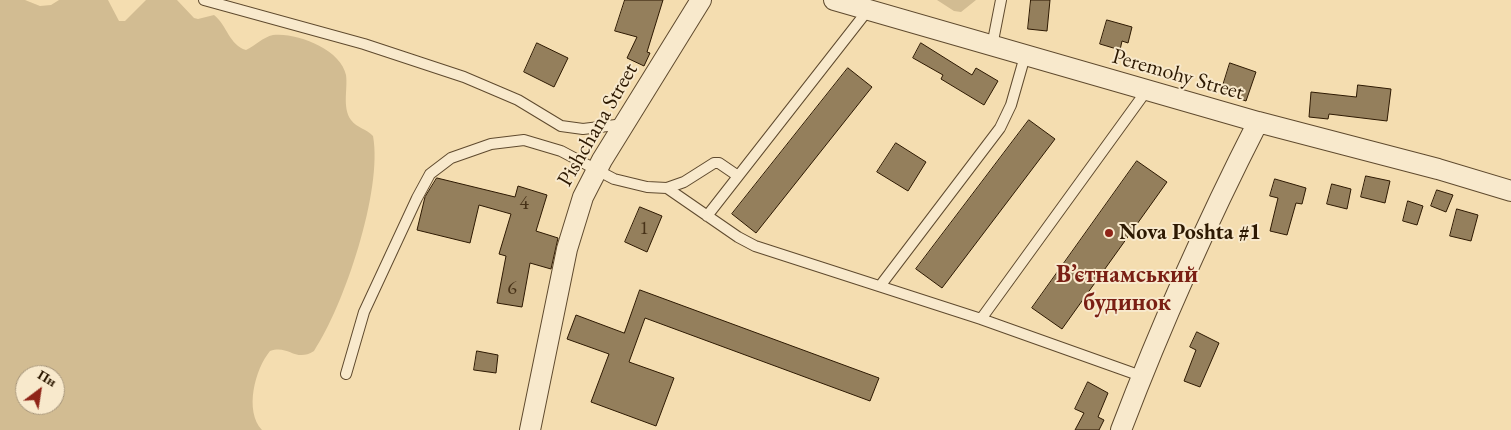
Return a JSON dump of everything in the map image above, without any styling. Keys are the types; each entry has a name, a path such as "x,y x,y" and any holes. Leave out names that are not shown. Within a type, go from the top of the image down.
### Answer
{"street":[{"name":"Pishchana Street","path":"530,430 572,229 582,197 596,170 701,0"},
{"name":"Peremohy Street","path":"834,0 1258,122 1438,169 1511,191"},
{"path":"1121,430 1173,300 1258,122"}],"lane":[{"path":"204,0 364,44 464,77 518,100 561,126 583,129 624,124"},
{"path":"992,46 1001,0"},
{"path":"707,216 868,10"},
{"path":"880,286 1000,128 1011,105 1025,56"},
{"path":"980,319 1147,90"},
{"path":"346,374 364,312 417,198 436,168 451,158 474,148 524,140 561,150 596,170 626,182 667,188 755,246 980,319 1141,376"},
{"path":"667,188 684,182 714,163 719,163 738,176"}],"shaded area":[{"path":"0,0 25,0 40,6 51,5 59,0 108,0 119,21 125,21 146,0 177,0 194,18 198,19 214,15 236,44 246,50 269,36 293,36 305,39 327,50 336,57 342,66 346,75 348,115 353,123 373,136 375,159 367,216 337,306 326,331 314,351 302,355 277,349 270,351 260,368 256,379 253,401 257,422 262,430 0,430"},
{"path":"937,0 976,0 961,12 954,11"}],"building":[{"path":"625,0 663,0 647,52 650,53 644,66 627,58 637,37 615,31"},
{"path":"1031,0 1050,0 1047,31 1028,29"},
{"path":"1107,20 1132,27 1128,43 1122,41 1120,50 1100,44"},
{"path":"537,43 568,58 554,87 524,72"},
{"path":"921,43 972,75 976,68 998,81 984,105 941,79 943,75 913,58"},
{"path":"1230,63 1256,72 1246,101 1221,92"},
{"path":"848,68 872,87 756,233 732,214"},
{"path":"1358,85 1391,89 1387,121 1329,114 1328,119 1309,117 1311,92 1356,97"},
{"path":"1029,120 1055,139 942,288 916,269"},
{"path":"896,143 926,162 908,191 877,172"},
{"path":"1137,161 1167,182 1062,329 1032,308"},
{"path":"1366,176 1390,181 1385,203 1361,197"},
{"path":"437,178 515,197 518,186 547,195 536,231 558,238 551,269 530,263 522,307 497,303 506,256 499,254 511,214 479,205 470,243 417,230 425,197"},
{"path":"1275,179 1306,188 1302,204 1296,203 1287,235 1270,231 1278,198 1270,196"},
{"path":"1332,184 1351,189 1347,209 1327,204"},
{"path":"1437,190 1453,195 1446,212 1431,206"},
{"path":"1408,201 1423,206 1417,225 1403,221"},
{"path":"640,207 662,216 647,252 625,242"},
{"path":"1457,209 1478,215 1471,241 1450,236"},
{"path":"640,290 879,378 870,401 645,318 629,362 674,378 656,426 591,402 609,354 567,339 576,315 624,333"},
{"path":"1197,332 1219,343 1200,387 1184,381 1196,350 1190,347"},
{"path":"477,351 498,355 496,373 474,370"},
{"path":"1088,382 1108,393 1098,417 1104,420 1099,430 1075,430 1084,413 1075,409"}],"place":[{"name":"Nova Poshta #1","path":"1109,233"}],"district":[{"name":"В’єтнамський будинок","path":"1127,289"}]}
